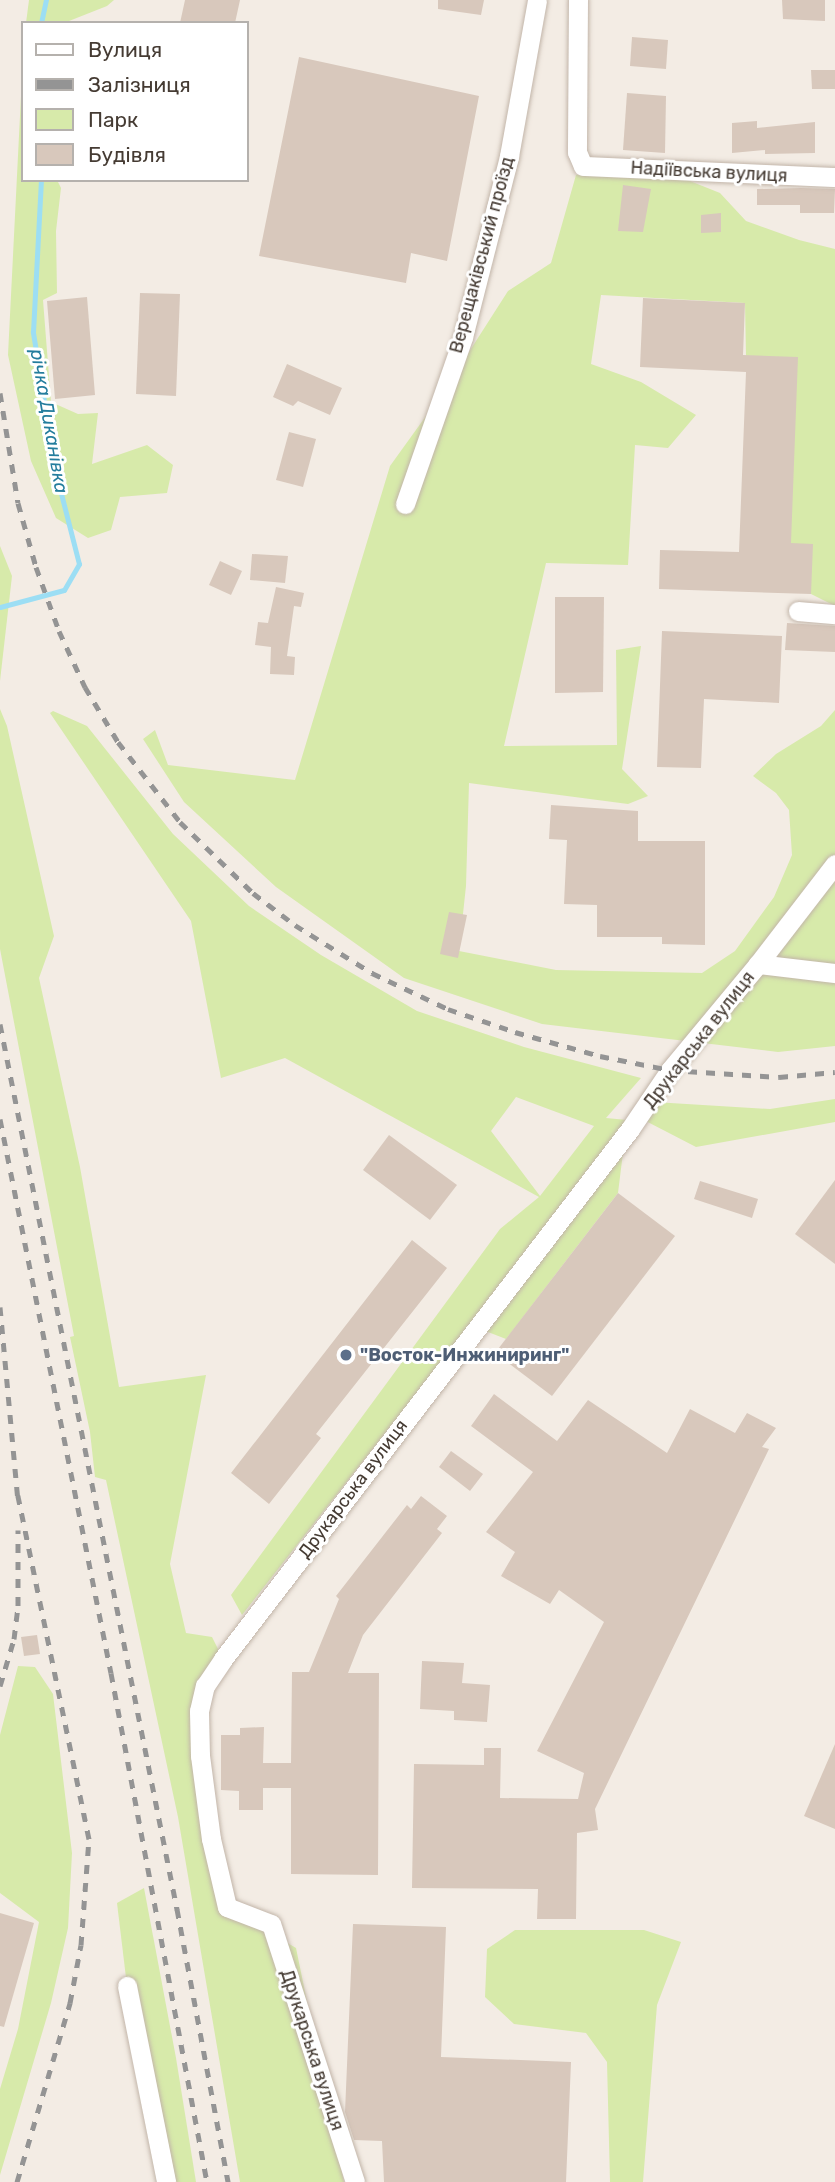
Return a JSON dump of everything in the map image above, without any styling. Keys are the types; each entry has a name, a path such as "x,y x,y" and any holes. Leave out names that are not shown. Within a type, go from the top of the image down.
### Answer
{"street":[{"name":"Верещаківський проїзд","path":"405,503 463,337 509,156 537,0"},
{"name":"Надіївська вулиця","path":"578,0 577,152 583,166 835,177"},
{"path":"798,611 835,614"},
{"name":"Друкарська вулиця","path":"355,2182 271,1924 227,1907 211,1839 200,1756 199,1711 205,1686 630,1129 670,1070 758,964 835,864"},
{"path":"758,964 835,974"},
{"path":"127,1986 166,2182"}],"green space":[{"path":"29,0 114,0 107,6 69,21 26,21"},
{"path":"21,96 21,182 58,182 61,188 56,231 57,293 43,300 51,402 78,414 98,413 92,464 147,445 173,465 167,493 120,497 111,530 88,538 56,518 31,461 8,355"},
{"path":"660,169 720,193 746,221 799,240 835,249 835,606 811,594 791,543 746,356 745,303 601,295 591,364 641,382 696,415 668,448 635,445 628,565 546,563 504,746 617,745 616,650 641,646 622,769 648,796 628,804 469,783 466,886 459,951 556,970 702,973 735,951 774,897 792,855 789,810 776,793 753,776 776,754 821,726 835,710 835,1046 778,1052 542,1024 404,978 276,887 184,802 143,739 155,730 168,765 295,780 390,466 444,391 508,291 551,263 576,175"},
{"path":"0,546 12,576 0,681"},
{"path":"0,709 7,726 54,936 39,978 80,1167 119,1387 206,1375 170,1564 186,1633 212,1637 223,1659 199,1711 227,1907 296,1948 344,2182 240,2182 178,1817 106,1480 95,1477 90,1432 70,1337 74,1336 0,949"},
{"path":"53,711 87,726 173,834 249,906 321,955 417,1011 524,1047 641,1078 606,1118 627,1120 618,1193 506,1339 470,1325 242,1615 231,1595 500,1229 539,1197 285,1058 221,1078 191,921 50,713","holes":["516,1097 594,1126 540,1196 491,1131"]},
{"path":"835,1099 835,1122 696,1147 638,1117 654,1102 770,1109"},
{"path":"18,1666 35,1667 53,1694 72,1853 68,1928 51,2003 0,2175 0,2089 18,2029 39,1922 0,1893 0,1735"},
{"path":"144,1888 196,2182 166,2182 127,1986 117,1903"},
{"path":"515,1930 644,1930 681,1942 657,2005 643,2182 610,2182 607,2062 586,2033 514,2024 485,1997 487,1949"}],"building":[{"path":"185,0 240,0 235,21 180,21"},
{"path":"438,0 484,0 481,15 438,9"},
{"path":"782,0 825,0 825,21 783,19"},
{"path":"632,37 668,40 666,69 630,66"},
{"path":"299,57 479,96 447,261 411,253 406,283 259,256"},
{"path":"811,70 835,70 835,89 812,89"},
{"path":"627,93 666,96 665,153 623,150"},
{"path":"757,121 757,128 815,122 815,153 765,154 765,150 732,153 732,123"},
{"path":"623,185 651,189 643,232 618,231"},
{"path":"757,189 835,189 834,213 800,213 800,205 757,205"},
{"path":"721,213 721,232 701,233 701,215"},
{"path":"140,293 180,294 176,396 136,394"},
{"path":"87,297 95,395 55,399 47,301"},
{"path":"643,298 745,303 743,355 798,357 791,543 813,544 811,594 659,589 660,550 739,552 746,372 640,367"},
{"path":"287,364 342,388 330,415 298,401 293,406 273,397"},
{"path":"289,432 316,439 303,487 276,480"},
{"path":"252,554 288,556 285,583 250,580"},
{"path":"220,561 242,571 231,595 209,585"},
{"path":"276,587 304,593 301,607 294,606 287,656 295,657 294,675 270,674 271,647 255,645 258,622 268,623"},
{"path":"555,597 604,597 603,692 555,693"},
{"path":"787,623 835,626 835,652 785,650"},
{"path":"662,631 782,636 779,703 704,699 701,768 657,767"},
{"path":"551,805 638,811 638,841 705,841 705,945 662,944 662,937 597,937 597,905 564,904 567,840 549,839"},
{"path":"449,912 467,915 458,958 440,954"},
{"path":"389,1135 457,1185 430,1220 363,1170"},
{"path":"835,1180 835,1264 795,1234"},
{"path":"700,1181 758,1199 752,1218 694,1199"},
{"path":"618,1193 675,1236 552,1396 495,1353"},
{"path":"412,1240 447,1268 316,1434 321,1438 269,1504 231,1473"},
{"path":"494,1394 557,1441 588,1400 667,1453 690,1409 735,1433 747,1413 776,1428 762,1447 769,1449 595,1809 598,1830 577,1833 576,1919 537,1919 538,1889 412,1888 414,1764 484,1765 484,1748 501,1748 500,1798 578,1799 584,1773 537,1751 604,1622 559,1590 550,1604 501,1576 515,1552 486,1532 533,1472 471,1426"},
{"path":"451,1451 483,1474 470,1491 439,1467"},
{"path":"421,1496 447,1516 437,1529 442,1533 363,1635 348,1673 379,1673 378,1875 291,1874 291,1788 263,1788 263,1810 239,1810 239,1791 221,1790 221,1735 240,1735 240,1728 264,1727 263,1763 291,1763 292,1672 309,1672 339,1599 336,1596 407,1505 411,1509"},
{"path":"37,1635 40,1654 24,1656 21,1637"},
{"path":"422,1661 464,1663 462,1683 490,1685 487,1722 454,1720 454,1711 420,1709"},
{"path":"835,1744 835,1829 804,1816"},
{"path":"0,1913 34,1923 4,2027 0,2026"},
{"path":"353,1924 446,1927 441,2057 571,2062 566,2182 384,2182 382,2141 354,2140 345,2112"}],"waterway":[{"name":"річка Диканівка","path":"41,21 46,0"},
{"name":"річка Диканівка","path":"0,607 64,590 79,564 55,470 33,332 41,182"}],"railway":[{"path":"0,393 18,503 36,567 59,631 85,687 118,742 180,822 253,893 295,925 372,973 448,1009 515,1032 600,1056 670,1070 779,1077 835,1072"},
{"path":"0,1024 177,1909 228,2182"},
{"path":"0,1119 111,1673 207,2182"},
{"path":"0,1307 18,1502"},
{"path":"17,2182 70,2003 81,1945 89,1839 18,1495"},
{"path":"0,1686 14,1639 18,1606 18,1530"}],"place":[{"name":"\"Восток-Инжиниринг\"","path":"346,1355"}]}
